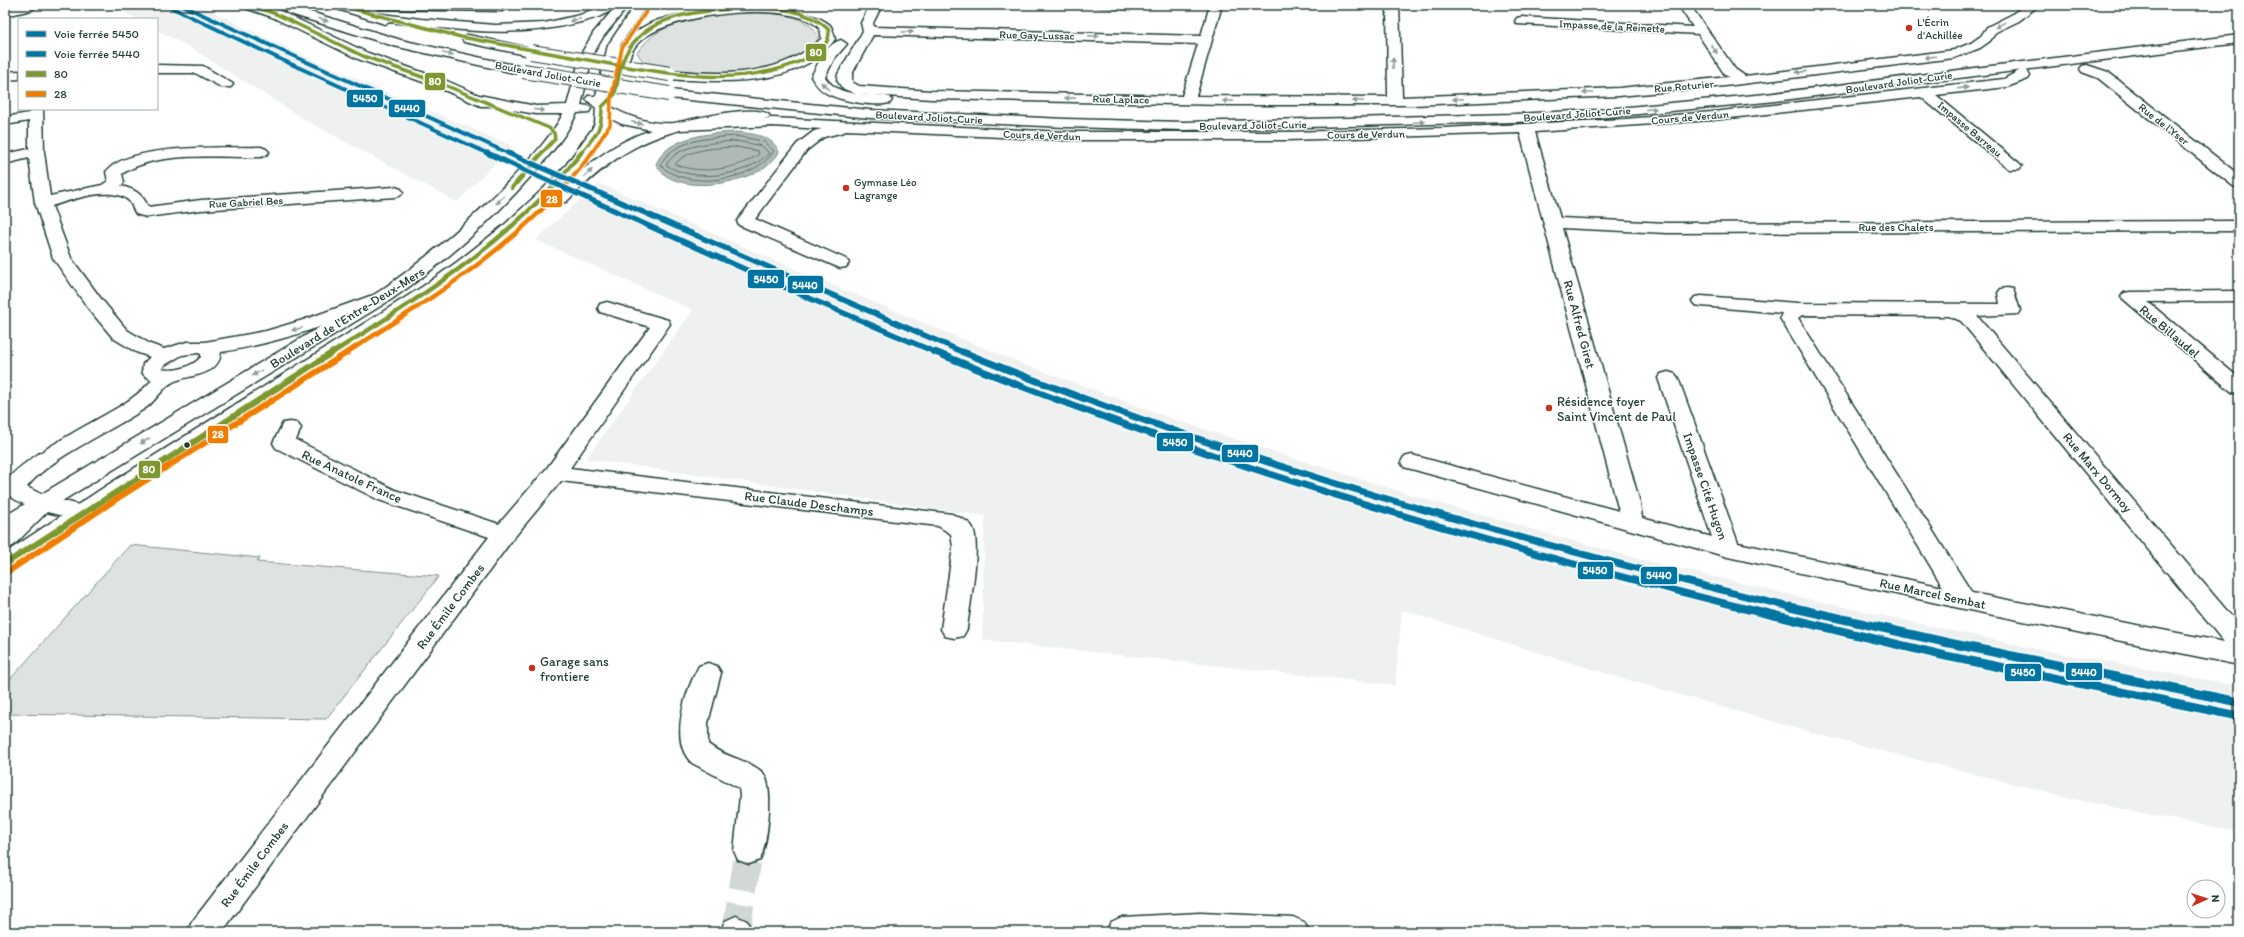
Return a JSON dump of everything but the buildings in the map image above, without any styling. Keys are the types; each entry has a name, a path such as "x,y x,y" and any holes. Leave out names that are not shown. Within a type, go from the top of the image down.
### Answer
{"main road":[{"path":"249,5 276,14 313,34 363,56 442,84 473,98 544,125 554,133 555,140"},
{"name":"Boulevard Joliot-Curie","path":"274,5 398,43 527,61 870,114 1189,136 1418,122 1588,114 1690,106 1841,90 2077,58 2239,39"},
{"name":"Boulevard Joliot-Curie","path":"313,5 416,36 527,61"},
{"path":"338,5 479,29 515,30 547,26 582,19 600,12 610,5"},
{"name":"Boulevard de l'Entre-Deux-Mers","path":"5,526 386,295 431,264 466,234 512,188 555,140 572,110 587,54 606,25 623,5"},
{"name":"Boulevard de l'Entre-Deux-Mers","path":"5,564 428,291 487,248 549,192 571,168 599,130 602,123 602,107 614,44 641,5"},
{"path":"606,25 632,16 700,5"},
{"path":"797,5 829,15 843,28 844,39 828,57 818,77 821,84 829,90 859,98 1042,113"},
{"path":"869,31 867,23 876,5"},
{"path":"1188,100 1216,5"},
{"path":"1393,5 1393,94 1397,101"},
{"path":"1684,5 1730,72 1741,79"},
{"name":"Rue Roturier","path":"1397,101 1612,92 1741,79 1954,54 1969,50 1989,36 1991,30 2015,18 2033,5"},
{"path":"375,11 504,6"},
{"path":"375,11 429,31 527,61 670,84 753,74 805,60 816,53 829,39 829,30 824,24 802,14 759,8 706,12 663,23 639,36 629,46 622,59 614,96 602,107 572,110 536,110 473,98"},
{"path":"5,12 32,9"},
{"name":"Impasse de la Reinette","path":"1521,21 1702,31"},
{"name":"Rue Gay-Lussac","path":"869,31 1205,40"},
{"name":"Rue Laplace","path":"869,31 845,74 844,80 846,85 868,92 931,95 1188,100 1397,101"},
{"name":"Boulevard Joliot-Curie","path":"670,84 793,99 875,105 1042,113 1232,116 1474,109 1584,104 1751,89 2239,32"},
{"path":"597,38 600,57 593,99 616,117 629,122 651,126 679,126 727,118 757,116 1070,127 1189,136"},
{"path":"1841,90 2022,73 2087,69 2239,50"},
{"path":"158,69 198,69 226,84"},
{"name":"Rue de l'Yser","path":"2087,69 2102,75 2239,183"},
{"name":"Cours de Verdun","path":"679,126 772,122 850,128 1065,136 1388,133 1524,128 1696,117 1908,93 1924,93 2007,83 2023,76 2022,73"},
{"path":"5,76 18,75"},
{"name":"Impasse Barreau","path":"1924,93 2014,166"},
{"path":"5,121 36,112 36,152 43,203 62,258 95,304 120,334 133,343 164,355"},
{"path":"772,122 794,130 800,134 803,137 802,147"},
{"path":"387,317 442,290 479,269 505,249 608,156 647,137 679,126"},
{"path":"840,263 745,221 802,147 819,134 850,128"},
{"name":"Rue Alfred Giret","path":"1524,128 1528,133 1629,503 1631,514 1630,522"},
{"path":"5,159 36,152"},
{"path":"108,188 116,182 114,172 118,168 142,158 167,154 261,152"},
{"name":"Rue Gabriel Bes","path":"43,203 108,188 119,190 134,196 142,211 146,212 201,205 395,192"},
{"name":"Rue des Chalets","path":"1553,223 1667,228 2239,226"},
{"name":"Rue Marx Dormoy","path":"1701,301 1798,309 2011,310 2007,293"},
{"path":"206,348 211,350 212,355 205,364 186,373 166,377 154,374 151,368 153,364 164,355 192,347 206,348 253,340 301,329 386,295"},
{"name":"Rue Billaudel","path":"2239,296 2130,297 2239,388"},
{"name":"Rue Émile Combes","path":"203,932 504,534 555,473 661,324 607,308"},
{"path":"1798,309 1791,314 1789,318 1964,600"},
{"name":"Rue Marx Dormoy","path":"1952,310 1968,317 1981,330 2239,642"},
{"path":"82,513 43,503 17,492 15,487 18,481 41,463 142,401 166,377"},
{"name":"Impasse Cité Hugon","path":"1668,378 1728,549"},
{"name":"Rue Anatole France","path":"290,428 284,443 387,496 504,534"},
{"name":"Rue Marcel Sembat","path":"1412,462 1728,549 1964,600 2239,655"},
{"name":"Rue Claude Deschamps","path":"555,473 944,519 962,530 965,546 954,629"},
{"path":"5,540 43,503"},
{"path":"708,672 692,737 697,750 705,756 725,767 742,773 753,782 755,796 749,851"},
{"path":"1122,932 1200,928 1293,932"}],"shaded area":[{"path":"111,5 198,5 304,56 512,146 457,202 309,122 186,45 158,31 158,18 135,18"},
{"path":"1069,5 1134,5 1131,11"},
{"path":"755,12 782,15 800,20 814,29 819,37 813,47 805,54 793,60 752,73 737,75 705,75 644,63 637,53 647,41 660,31 674,24 706,16"},
{"path":"598,183 803,273 1018,362 1173,419 1435,502 1639,559 1803,598 2022,646 2239,686 2239,832 2087,802 1823,736 1611,675 1402,610 1395,685 982,640 985,516 586,459 693,310 536,240"},
{"path":"130,545 260,558 257,562 439,576 326,719 5,714 5,685"}],"water":[{"path":"737,132 761,136 772,142 779,152 770,163 756,172 738,179 718,184 680,182 665,175 656,164 670,147 680,142 703,135"}],"tunnel":[{"path":"736,931 749,851"}],"rail line":[{"name":"5450","path":"166,5 384,107 866,323 1030,390 1228,461 1370,506 1513,548 1656,587 1946,656 2239,716"},
{"name":"5440","path":"181,5 511,155 902,326 1046,385 1235,452 1518,538 1661,576 1805,611 1949,643 2094,674 2239,702"}],"transit line":[{"name":"80","path":"249,5 276,14 363,56 442,84 549,128 554,133 555,139 512,188"},
{"name":"80","path":"338,5 461,37 621,66"},
{"name":"80","path":"747,8 795,11 813,17 829,30 830,38 824,46 803,60 772,71 753,75 715,77 696,76 621,66 629,49 640,36 655,26 691,14 747,8"},
{"name":"28","path":"9,571 118,498 432,298 515,236 577,173 606,134 610,125 611,98 622,48 648,9"},
{"name":"80","path":"5,564 218,425 425,293 490,245 521,219 550,191 599,130 602,123 602,107 615,94 621,66"}],"place":[{"name":"L'Écrin d'Achillée","path":"1909,28"},
{"name":"Gymnase Léo Lagrange","path":"846,188"},
{"name":"Résidence foyer Saint Vincent de Paul","path":"1549,408"},
{"name":"Garage sans frontiere","path":"532,668"}]}
